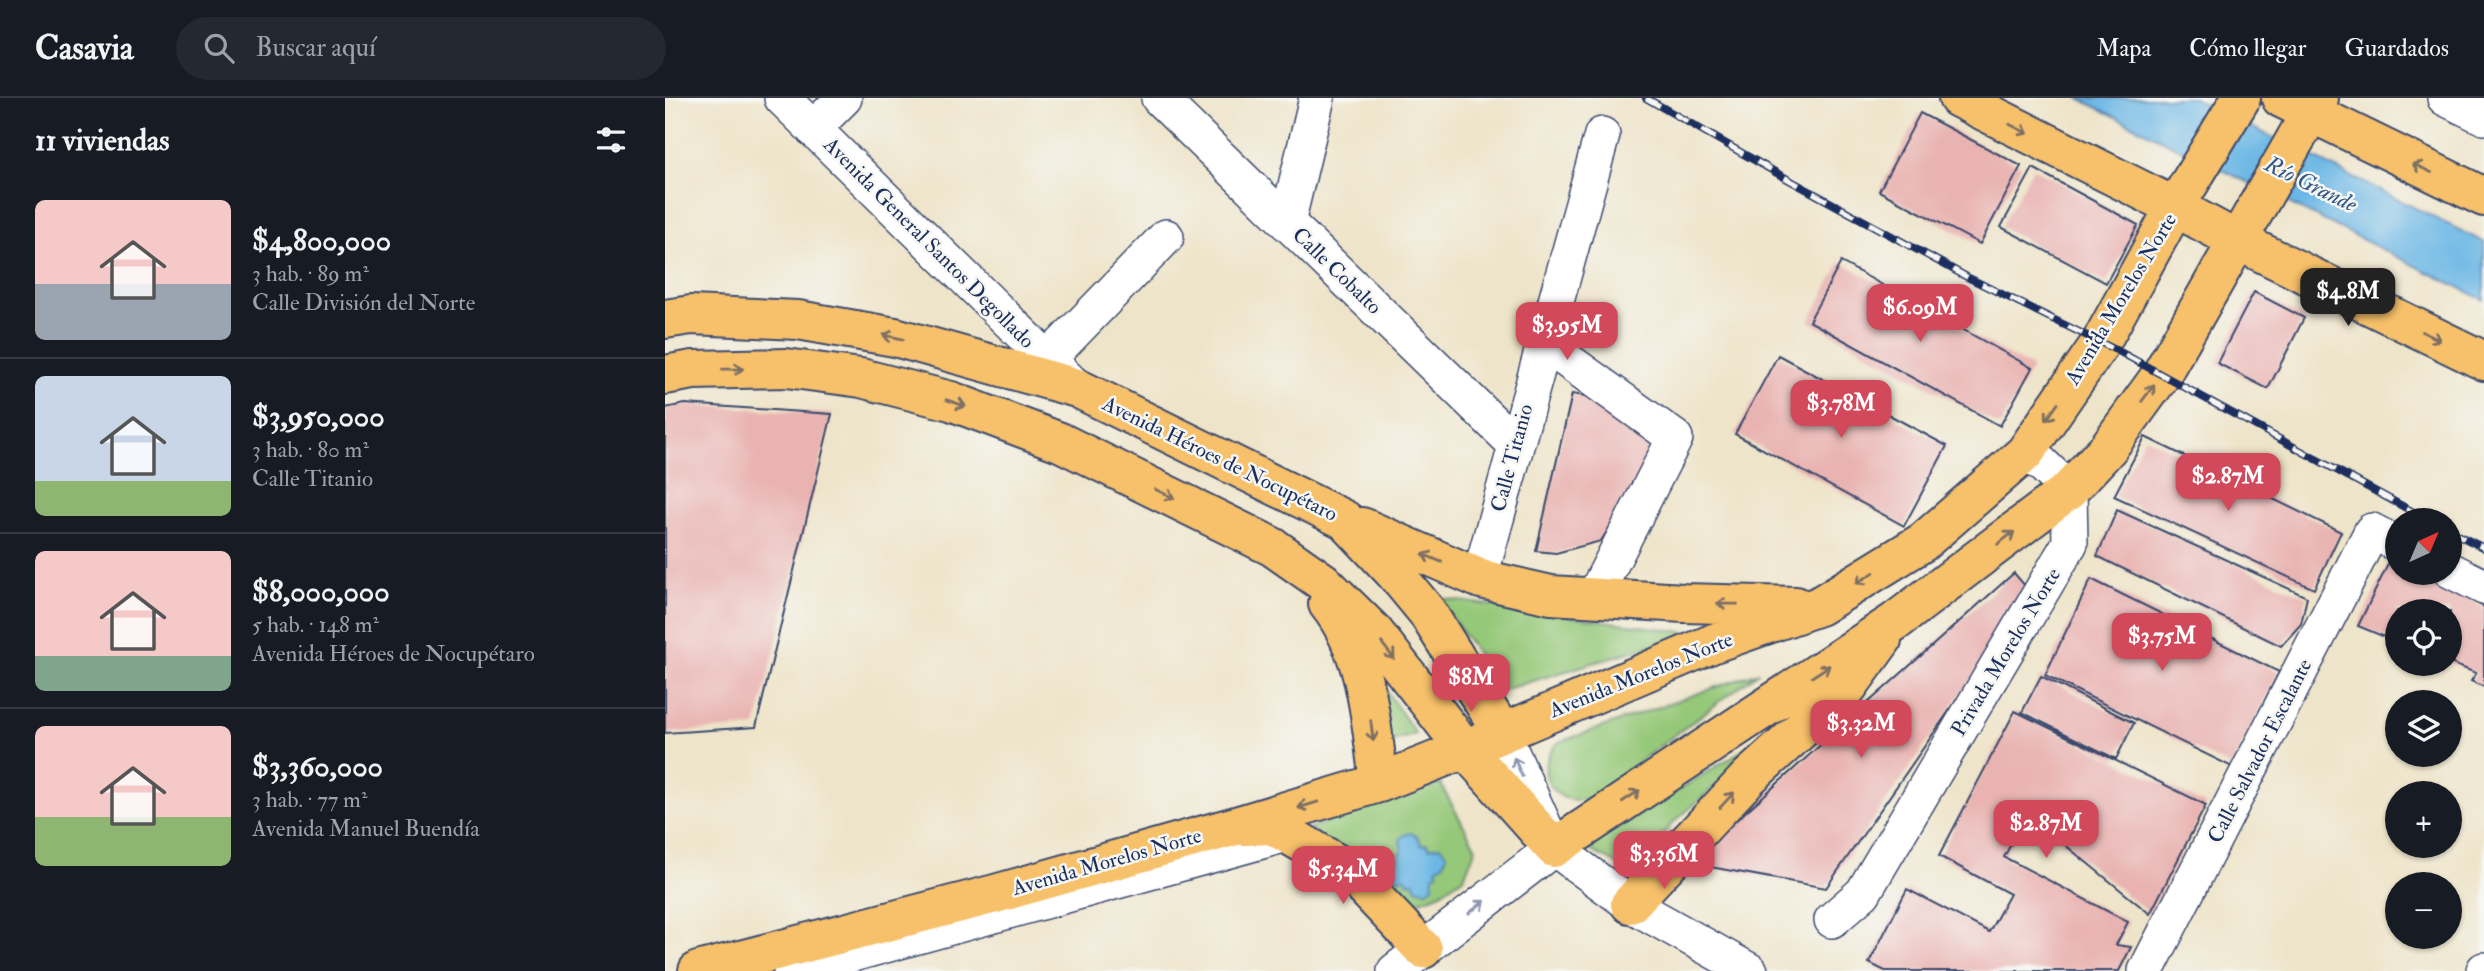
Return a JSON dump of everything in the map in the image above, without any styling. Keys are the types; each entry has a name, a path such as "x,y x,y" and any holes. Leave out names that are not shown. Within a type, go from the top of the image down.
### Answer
{"main road":[{"path":"1958,98 2238,241 2484,361"},
{"name":"Avenida Morelos Norte","path":"698,971 995,894 1236,827 1379,783 1465,750 1714,643 1819,606 1923,542 2025,453 2101,342 2175,207 2237,105"},
{"path":"665,374 693,370 786,368 861,378 951,401 1060,442 1273,547 1323,582 1373,631 1465,750 1554,848 1896,621 2069,490 2108,448 2161,375 2260,201 2302,112 2484,197"},
{"name":"Avenida Héroes de Nocupétaro","path":"665,319 691,315 798,320 895,337 1077,388 1345,520 1427,612 1502,732"},
{"path":"1345,520 1481,579 1551,595 1684,603 1819,606"},
{"path":"1273,547 1330,607 1349,640 1365,683 1379,783"},
{"path":"1630,904 1749,777 1847,688 1896,621"},
{"path":"1236,827 1272,825 1348,870 1409,960"}],"street":[{"name":"Avenida General Santos Degollado","path":"782,98 1077,388"},
{"path":"814,129 844,98"},
{"name":"Calle Cobalto","path":"1159,98 1515,444"},
{"path":"1287,223 1317,98"},
{"path":"2445,98 2484,117"},
{"name":"Calle Titanio","path":"1481,579 1515,444 1602,135"},
{"path":"1048,359 1166,237"},
{"path":"1543,343 1675,438 1594,597"},
{"path":"2025,453 2042,464 2069,490"},
{"name":"Privada Morelos Norte","path":"1832,920 1863,893 2070,543 2069,490"},
{"name":"Calle Salvador Escalante","path":"2146,971 2385,537"},
{"path":"2462,576 2484,587"},
{"name":"Avenida Héroes de Nocupétaro","path":"1502,732 1554,848"},
{"path":"791,971 1287,834"},
{"path":"1409,960 1554,848 1630,904 1750,971"}],"green space":[{"path":"1438,598 1692,633 1503,690"},
{"path":"1759,672 1591,798 1565,798 1549,785 1546,764 1550,753 1559,742"},
{"path":"1376,676 1416,734 1384,744"},
{"path":"1788,722 1673,823 1630,870 1585,848"},
{"path":"1440,783 1476,848 1464,877 1439,894 1418,902 1390,892 1309,828"}],"water":[{"name":"Río Grande","path":"2078,98 2193,98 2484,242 2484,300"},
{"path":"1411,833 1417,836 1422,845 1427,844 1429,848 1440,846 1447,855 1443,864 1436,868 1438,873 1433,875 1433,886 1426,891 1416,888 1414,881 1408,883 1406,878 1394,878 1389,871 1390,863 1399,858 1398,854 1402,852 1400,840"}],"building":[{"path":"1920,113 2021,166 1980,244 1879,191"},
{"path":"2033,168 2138,225 2106,283 2001,227"},
{"path":"1841,262 2032,368 2000,426 1809,321"},
{"path":"2254,292 2304,318 2268,389 2217,363"},
{"path":"1778,355 1947,446 1904,526 1735,434"},
{"path":"1572,394 1610,400 1661,445 1601,541 1556,553 1536,551"},
{"path":"685,404 832,414 756,727 665,733 665,408"},
{"path":"2145,437 2341,532 2314,589 2114,496"},
{"path":"2117,510 2307,597 2301,624 2281,646 2097,556"},
{"path":"2385,570 2385,585 2443,585 2484,607 2484,687 2471,681 2476,673 2462,668 2462,599 2385,599 2385,637 2358,626"},
{"path":"2014,573 2031,593 1826,888 1688,863"},
{"path":"2091,579 2279,672 2232,767 2045,675"},
{"path":"2041,676 2134,723 2116,759 2022,712"},
{"path":"2015,711 2206,805 2150,914 2027,814 2004,857 2128,922 2116,945 2131,947 2119,971 1885,971 1869,963 1907,889 1989,932 2010,894 1939,856"}],"railway":[{"path":"1646,98 1967,277 2120,352 2406,508"},
{"path":"2462,537 2484,548"}]}
